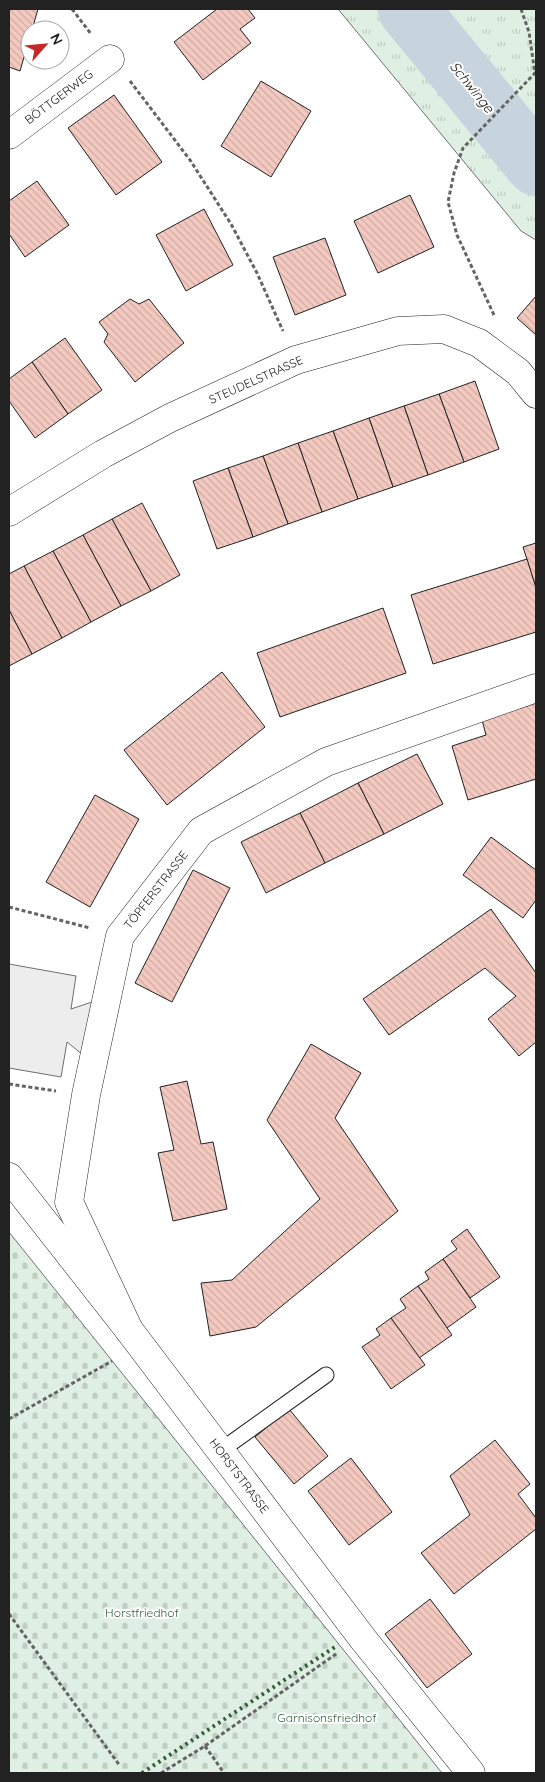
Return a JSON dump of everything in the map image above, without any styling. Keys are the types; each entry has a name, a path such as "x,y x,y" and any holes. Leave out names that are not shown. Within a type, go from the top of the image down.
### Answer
{"street":[{"name":"BÖTTGERWEG","path":"9,135 110,59"},
{"name":"STEUDELSTRASSE","path":"9,512 112,449 170,418 296,360 398,331 444,329 479,343 518,372 536,394"},
{"name":"TÖPFERSTRASSE","path":"135,1338 69,1202 86,1095 120,936 201,831 326,762 536,688"},
{"name":"HORSTSTRASSE","path":"9,1177 135,1338 363,1640 471,1773"}],"lane":[{"path":"220,1451 326,1375"}],"path":[{"path":"72,9 110,59 134,85 190,160 231,224 257,273 296,360"},
{"path":"494,315 457,235 448,202 454,173 463,148 536,73 529,32 521,9"},
{"path":"9,907 120,936"},
{"path":"9,1084 86,1095"},
{"path":"9,1419 135,1338"},
{"path":"9,1614 120,1766"},
{"path":"161,1773 205,1746 342,1651 363,1640"},
{"path":"205,1746 224,1773"}],"green space":[{"path":"338,9 536,9 536,240 521,231"},
{"name":"Horstfriedhof","path":"9,1232 442,1773 9,1773"}],"shaded area":[{"path":"9,964 76,976 71,1009 107,997 93,1063 67,1042 61,1077 9,1068"}],"building":[{"path":"9,9 38,9 35,20 20,20 20,71 9,67"},
{"path":"217,9 248,9 255,18 240,29 251,43 203,80 174,42"},
{"path":"261,81 311,111 271,177 221,146"},
{"path":"114,95 162,162 116,195 68,128"},
{"path":"37,181 69,225 25,257 9,234 9,201"},
{"path":"410,195 434,247 378,273 354,221"},
{"path":"204,209 233,265 186,291 156,235"},
{"path":"325,238 346,295 295,315 273,257"},
{"path":"536,296 536,335 517,318"},
{"path":"130,299 139,304 149,299 184,343 135,382 104,342 108,334 99,322"},
{"path":"65,338 102,390 68,414 32,362"},
{"path":"32,362 68,414 35,438 9,401 9,379"},
{"path":"475,381 499,449 464,462 439,394"},
{"path":"439,394 464,462 428,475 404,406"},
{"path":"404,406 428,475 393,487 369,418"},
{"path":"369,418 393,487 358,499 333,431"},
{"path":"333,431 358,499 322,512 298,443"},
{"path":"298,443 322,512 288,524 263,456"},
{"path":"263,456 288,524 253,537 228,468"},
{"path":"228,468 253,537 217,549 193,481"},
{"path":"142,503 180,575 151,591 112,519"},
{"path":"112,519 151,591 121,606 83,535"},
{"path":"83,535 121,606 91,622 53,551"},
{"path":"536,543 536,588 523,547"},
{"path":"53,551 91,622 62,638 24,566"},
{"path":"527,559 536,588 536,632 433,664 411,595"},
{"path":"24,566 62,638 32,654 9,610 9,574"},
{"path":"383,608 406,673 280,717 257,653"},
{"path":"9,610 32,654 9,666"},
{"path":"222,672 265,727 167,805 124,750"},
{"path":"536,703 536,779 468,800 452,746 486,735 482,720"},
{"path":"417,754 443,804 384,834 358,783"},
{"path":"358,783 384,834 325,863 300,813"},
{"path":"95,795 139,819 90,907 46,882"},
{"path":"300,813 325,863 266,893 241,842"},
{"path":"491,837 536,870 536,900 523,918 463,875"},
{"path":"193,870 230,888 172,1002 135,983"},
{"path":"491,909 536,973 536,1042 519,1056 488,1019 516,996 485,968 389,1035 363,999"},
{"path":"311,1044 361,1073 335,1118 398,1211 256,1327 210,1336 201,1283 232,1280 320,1199 267,1120"},
{"path":"187,1081 201,1144 213,1142 227,1209 173,1221 158,1153 174,1150 160,1087"},
{"path":"467,1229 500,1277 470,1298 443,1259 457,1249 451,1241"},
{"path":"443,1259 476,1307 447,1328 418,1286 429,1279 425,1272"},
{"path":"418,1286 452,1335 419,1358 391,1318 406,1308 400,1299"},
{"path":"391,1318 425,1365 391,1389 362,1347 380,1335 376,1329"},
{"path":"289,1409 328,1456 294,1484 255,1437"},
{"path":"495,1440 530,1484 518,1494 536,1518 536,1529 454,1594 421,1553 470,1515 450,1476"},
{"path":"351,1458 392,1512 349,1545 308,1491"},
{"path":"430,1599 472,1654 427,1688 385,1634"}],"waterway":[{"name":"Schwinge","path":"408,9 536,165"}],"hedge":[{"path":"142,1773 338,1645"}],"park label":[{"name":"Garnisonsfriedhof","path":"327,1718"}]}
